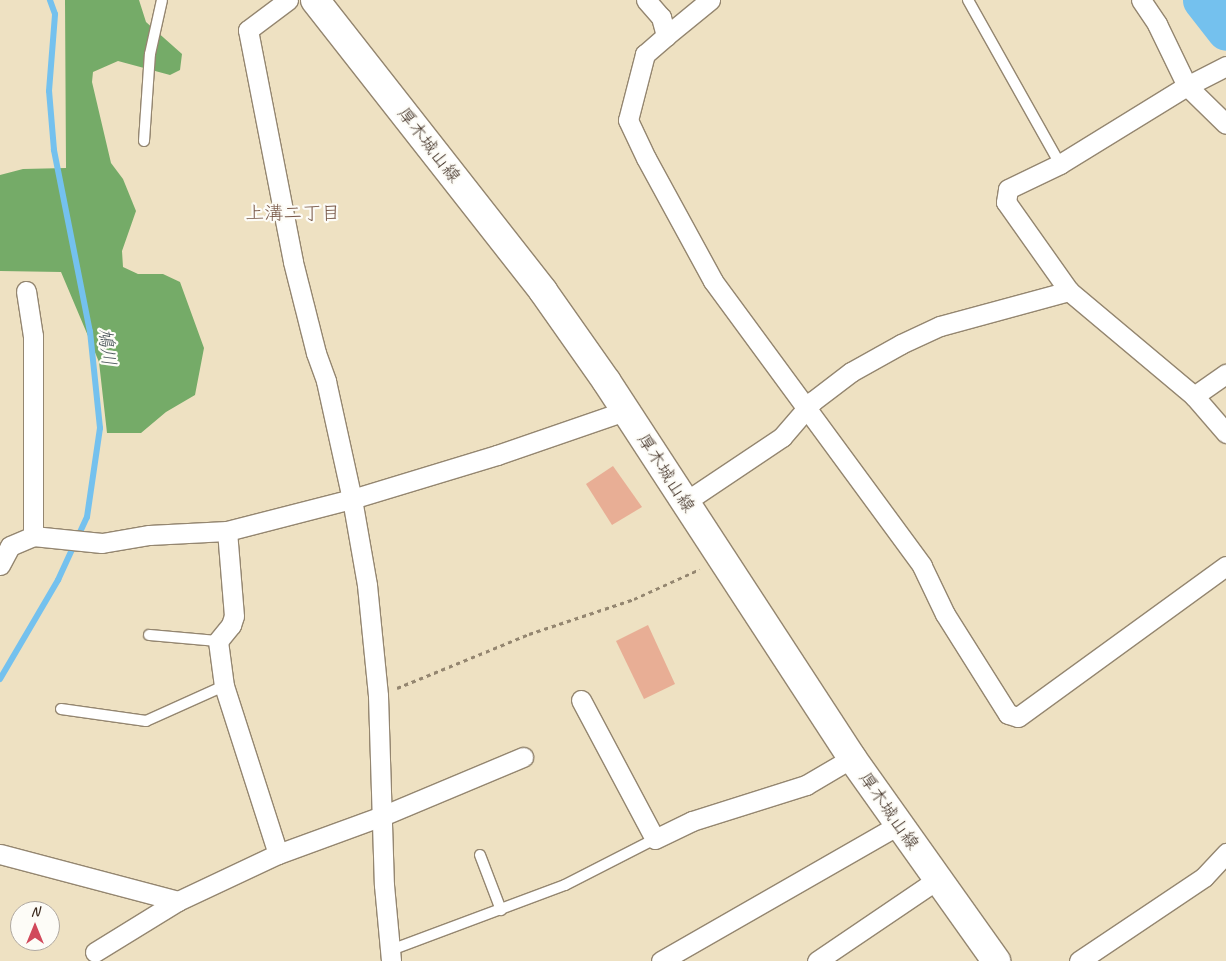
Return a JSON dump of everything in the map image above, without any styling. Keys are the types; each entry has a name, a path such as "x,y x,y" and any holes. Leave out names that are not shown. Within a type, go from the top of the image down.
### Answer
{"main road":[{"name":"厚木城山線","path":"315,0 518,256 625,410 852,758 996,961"}],"street":[{"path":"288,0 248,30 293,262 316,353 326,381 352,499 367,585 378,696 384,885 391,956"},
{"path":"646,0 661,17 666,36"},
{"path":"710,0 645,54 628,120 646,158 713,281 805,409 922,566 945,614 1008,714 1018,717 1226,566"},
{"path":"1140,0 1158,24 1187,86 1226,124"},
{"path":"1226,66 1187,86 1060,164 1008,189 1006,202 1069,291 1194,396 1226,434"},
{"path":"26,291 33,336 41,537"},
{"path":"685,502 782,437 805,409 850,372 901,344 940,326 1069,291"},
{"path":"1194,396 1226,374"},
{"path":"0,565 10,546 41,537 102,543 149,535 227,531 352,499 536,443 625,410"},
{"path":"227,531 234,616 231,625 218,641 224,686 278,854"},
{"path":"581,700 654,839 692,822 806,785 852,758"},
{"path":"95,952 178,901 278,854 382,816 523,756"},
{"path":"661,961 898,825"},
{"path":"1079,961 1204,877 1226,852"},
{"path":"0,854 178,901"},
{"path":"818,961 938,879"}],"lane":[{"path":"144,141 150,54 162,0"},
{"path":"967,0 1060,164"},
{"path":"149,635 218,641"},
{"path":"61,709 146,721 224,686"},
{"path":"391,956 566,885 654,839"},
{"path":"480,855 501,910"}],"path":[{"path":"378,696 529,634 634,598 722,559"}],"green space":[{"path":"65,0 139,0 146,22 182,54 180,70 170,75 118,61 93,72 92,82 111,163 123,179 136,211 122,251 123,267 138,274 163,274 180,282 204,348 195,395 166,412 141,433 107,433 99,362 61,272 0,271 0,175 23,169 66,168"}],"building":[{"path":"613,466 642,507 612,525 586,484"},
{"path":"648,625 675,684 644,699 616,641"}],"waterway":[{"name":"鳩川","path":"0,679 58,580 87,517 100,428 90,332 54,150 49,91 55,14 50,0"},
{"path":"1202,0 1226,31"}],"district":[{"name":"上溝二丁目","path":"293,214"}]}
